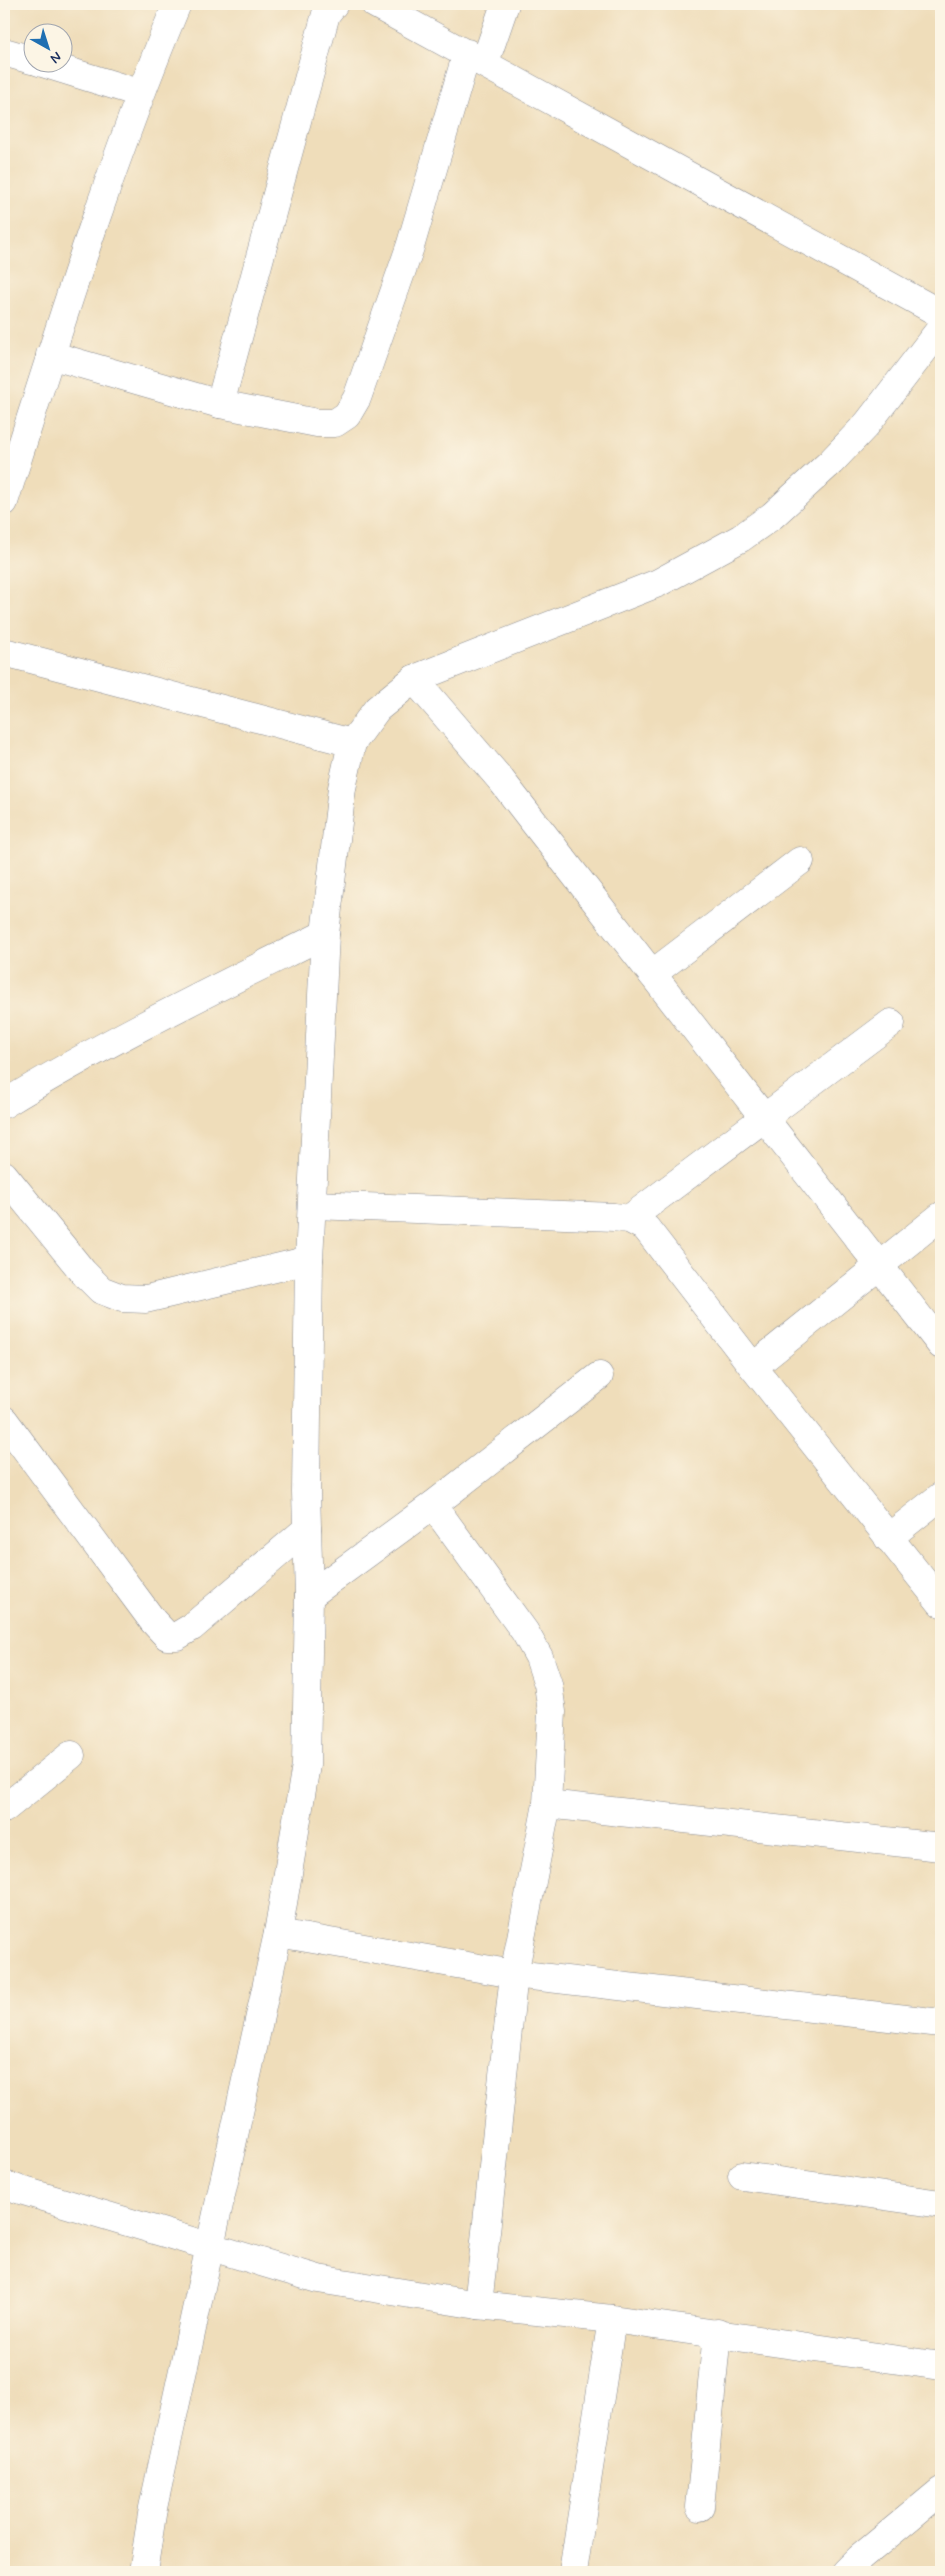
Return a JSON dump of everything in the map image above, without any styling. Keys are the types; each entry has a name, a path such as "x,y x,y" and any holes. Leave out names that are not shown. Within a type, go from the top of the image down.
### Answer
{"street":[{"path":"4,502 50,355 139,93 177,4"},
{"path":"220,404 326,14 334,4"},
{"path":"375,4 941,314"},
{"path":"50,355 220,404 317,423 335,423 347,415 357,398 476,58 505,4"},
{"path":"4,52 22,57"},
{"path":"71,72 139,93"},
{"path":"143,2572 153,2508 278,1933 306,1765 309,1596 307,1529 309,1260 314,1205 325,934 342,788 352,743 377,708 414,679 658,583 741,538 772,516 831,462 866,424 941,328"},
{"path":"4,652 352,743"},
{"path":"414,679 501,780 762,1118 941,1345"},
{"path":"652,974 800,861"},
{"path":"4,1104 54,1073 159,1017 325,934"},
{"path":"629,1219 762,1118 891,1024"},
{"path":"4,1175 83,1272 101,1290 122,1298 146,1299 309,1260"},
{"path":"314,1205 629,1219 646,1228 753,1368 941,1603"},
{"path":"753,1368 941,1216"},
{"path":"309,1596 433,1504 599,1376"},
{"path":"4,1420 153,1621 167,1636 177,1636 192,1626 307,1529"},
{"path":"888,1538 941,1496"},
{"path":"433,1504 526,1632 539,1656 548,1684 552,1712 547,1804 514,1974 478,2305"},
{"path":"4,1809 70,1756"},
{"path":"547,1804 941,1847"},
{"path":"278,1933 514,1974 941,2023"},
{"path":"742,2176 941,2204"},
{"path":"4,2185 318,2280 478,2305 612,2319 941,2366"},
{"path":"573,2572 612,2319"},
{"path":"700,2507 717,2333"},
{"path":"846,2572 860,2558 941,2491"}]}
